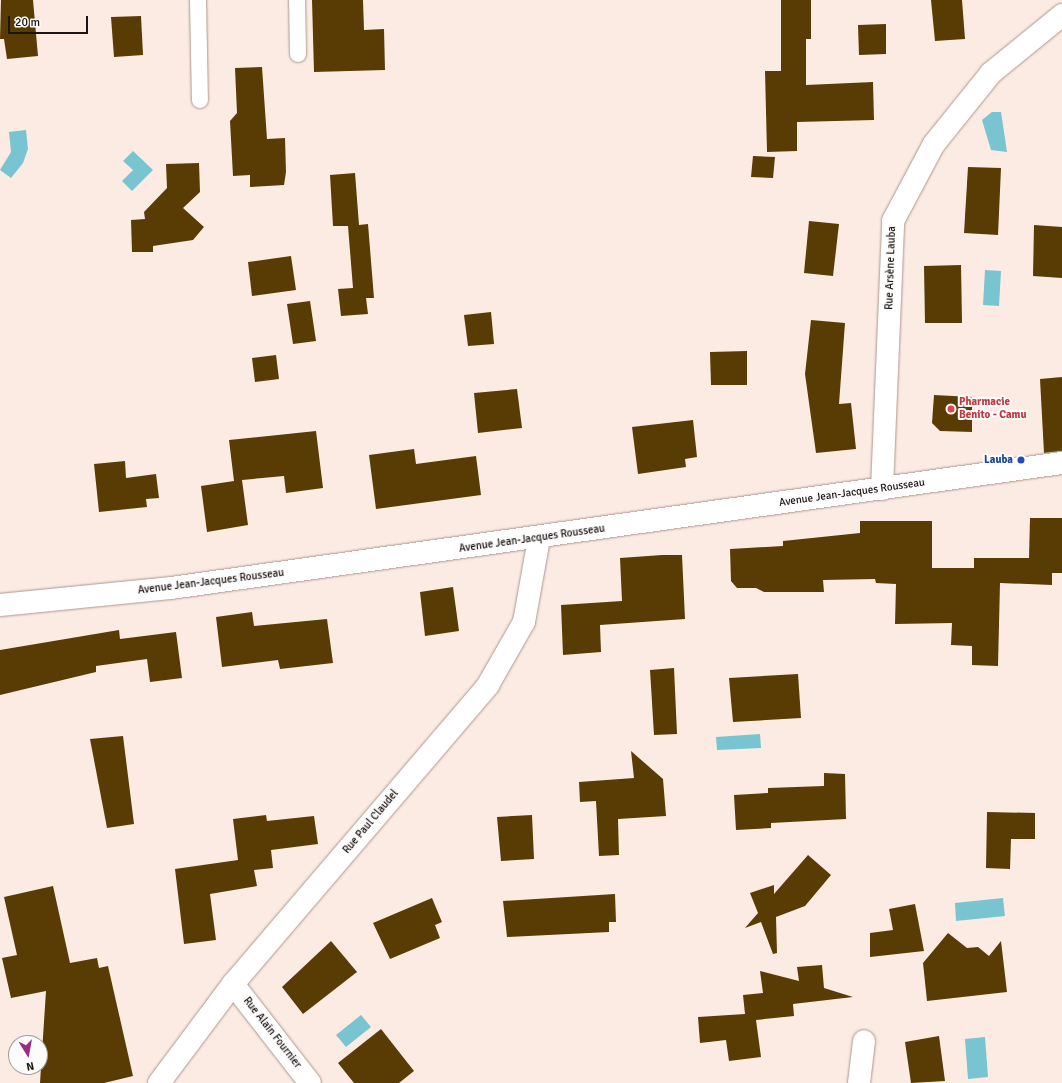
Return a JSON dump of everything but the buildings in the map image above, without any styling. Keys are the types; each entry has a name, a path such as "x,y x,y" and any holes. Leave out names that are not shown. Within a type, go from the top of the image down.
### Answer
{"street":[{"name":"Rue Arsène Lauba","path":"882,489 893,221 934,144 991,74 1062,14"},
{"name":"Avenue Jean-Jacques Rousseau","path":"0,605 171,588 540,539 1062,463"},
{"name":"Rue Paul Claudel","path":"159,1083 233,984 488,685 524,622 540,539"},
{"name":"Rue Alain Fournier","path":"233,984 310,1083"},
{"path":"860,1083 864,1041"}],"lane":[{"path":"198,0 200,100"},
{"path":"297,0 298,54"}],"water":[{"path":"992,112 1001,112 1007,152 991,150 982,120"},
{"path":"26,130 28,149 23,163 11,178 0,170 11,152 9,132"},
{"path":"133,151 153,170 132,191 122,181 133,170 123,161"},
{"path":"985,270 1001,271 999,306 983,305"},
{"path":"760,734 761,748 717,750 716,737"},
{"path":"1003,898 1005,916 956,921 955,903"},
{"path":"361,1015 371,1027 346,1047 336,1035"},
{"path":"985,1037 988,1077 968,1079 965,1039"}],"place":[{"name":"Pharmacie Benito - Camu","path":"951,409"},
{"name":"Lauba","path":"1021,460"}]}
